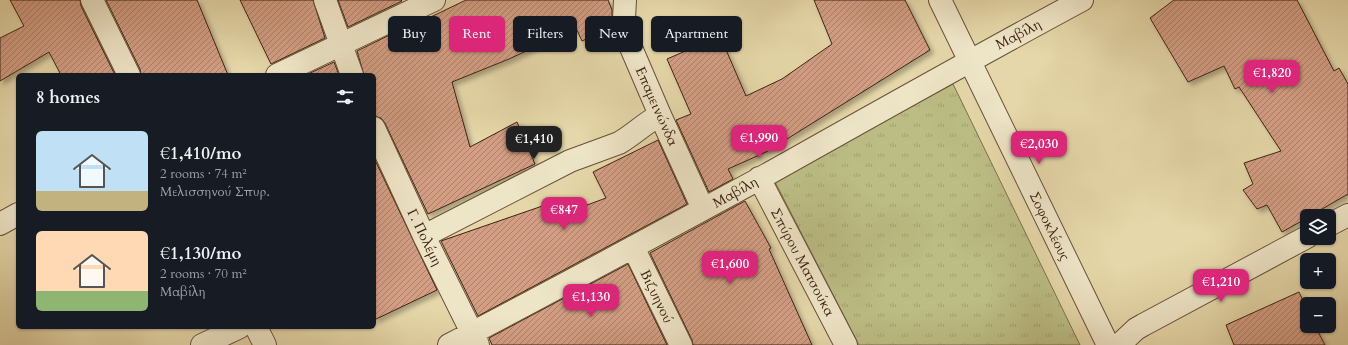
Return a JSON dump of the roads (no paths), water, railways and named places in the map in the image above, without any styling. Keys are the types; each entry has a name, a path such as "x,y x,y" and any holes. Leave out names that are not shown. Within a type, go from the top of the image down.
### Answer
{"street":[{"path":"92,0 128,73"},
{"path":"325,0 340,46 351,73"},
{"path":"281,73 434,0"},
{"name":"Επαμεινώνδα","path":"625,0 624,19 626,36 703,209"},
{"name":"Σοφοκλέους","path":"940,0 1108,345"},
{"name":"Μαβίλη","path":"449,345 475,339 633,247 1082,0"},
{"path":"424,236 570,161 619,144 648,122 660,115"},
{"name":"Γ. Πολέμη","path":"376,132 424,236 475,339"},
{"name":"Σπύρου Ματσούκα","path":"759,178 846,345"},
{"path":"0,224 16,215"},
{"path":"1336,221 1348,215"},
{"path":"1119,345 1136,329 1300,241"},
{"name":"Βιζυηνού","path":"633,247 681,345"},
{"path":"202,345 236,329"},
{"path":"257,329 266,345"}]}
